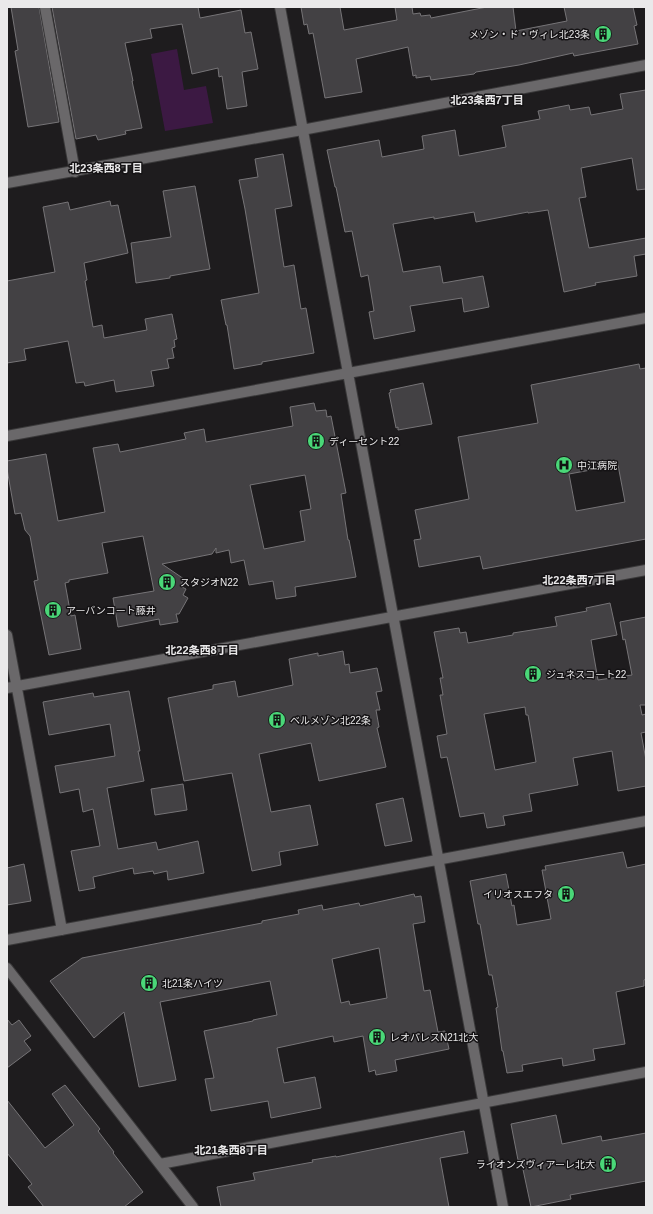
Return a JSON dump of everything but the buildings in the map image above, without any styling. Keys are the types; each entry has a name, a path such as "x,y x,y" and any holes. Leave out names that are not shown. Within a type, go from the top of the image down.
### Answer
{"street":[{"path":"45,7 75,172"},
{"path":"280,7 503,1207"},
{"path":"7,184 646,65"},
{"path":"7,436 646,318"},
{"path":"12,687 646,570"},
{"path":"7,635 12,687 62,930"},
{"path":"7,940 646,821"},
{"path":"7,968 193,1207"},
{"path":"160,1164 646,1072"}],"shaded area":[{"path":"177,49 184,90 206,86 213,123 165,131 151,54"}],"place":[{"name":"メゾン・ド・ヴィレ北23条","path":"603,34"},
{"name":"ディーセント22","path":"316,441"},
{"name":"中江病院","path":"564,465"},
{"name":"スタジオN22","path":"167,582"},
{"name":"アーバンコート藤井","path":"53,610"},
{"name":"ジュネスコート22","path":"533,674"},
{"name":"ベルメゾン北22条","path":"277,720"},
{"name":"イリオスエフタ","path":"566,894"},
{"name":"北21条ハイツ","path":"149,983"},
{"name":"レオパレスN21北大","path":"377,1037"},
{"name":"ライオンズヴィアーレ北大","path":"608,1164"}],"district":[{"name":"北23条西7丁目","path":"487,100"},
{"name":"北23条西8丁目","path":"106,168"},
{"name":"北22条西7丁目","path":"579,580"},
{"name":"北22条西8丁目","path":"202,650"},
{"name":"北21条西8丁目","path":"231,1150"}]}
